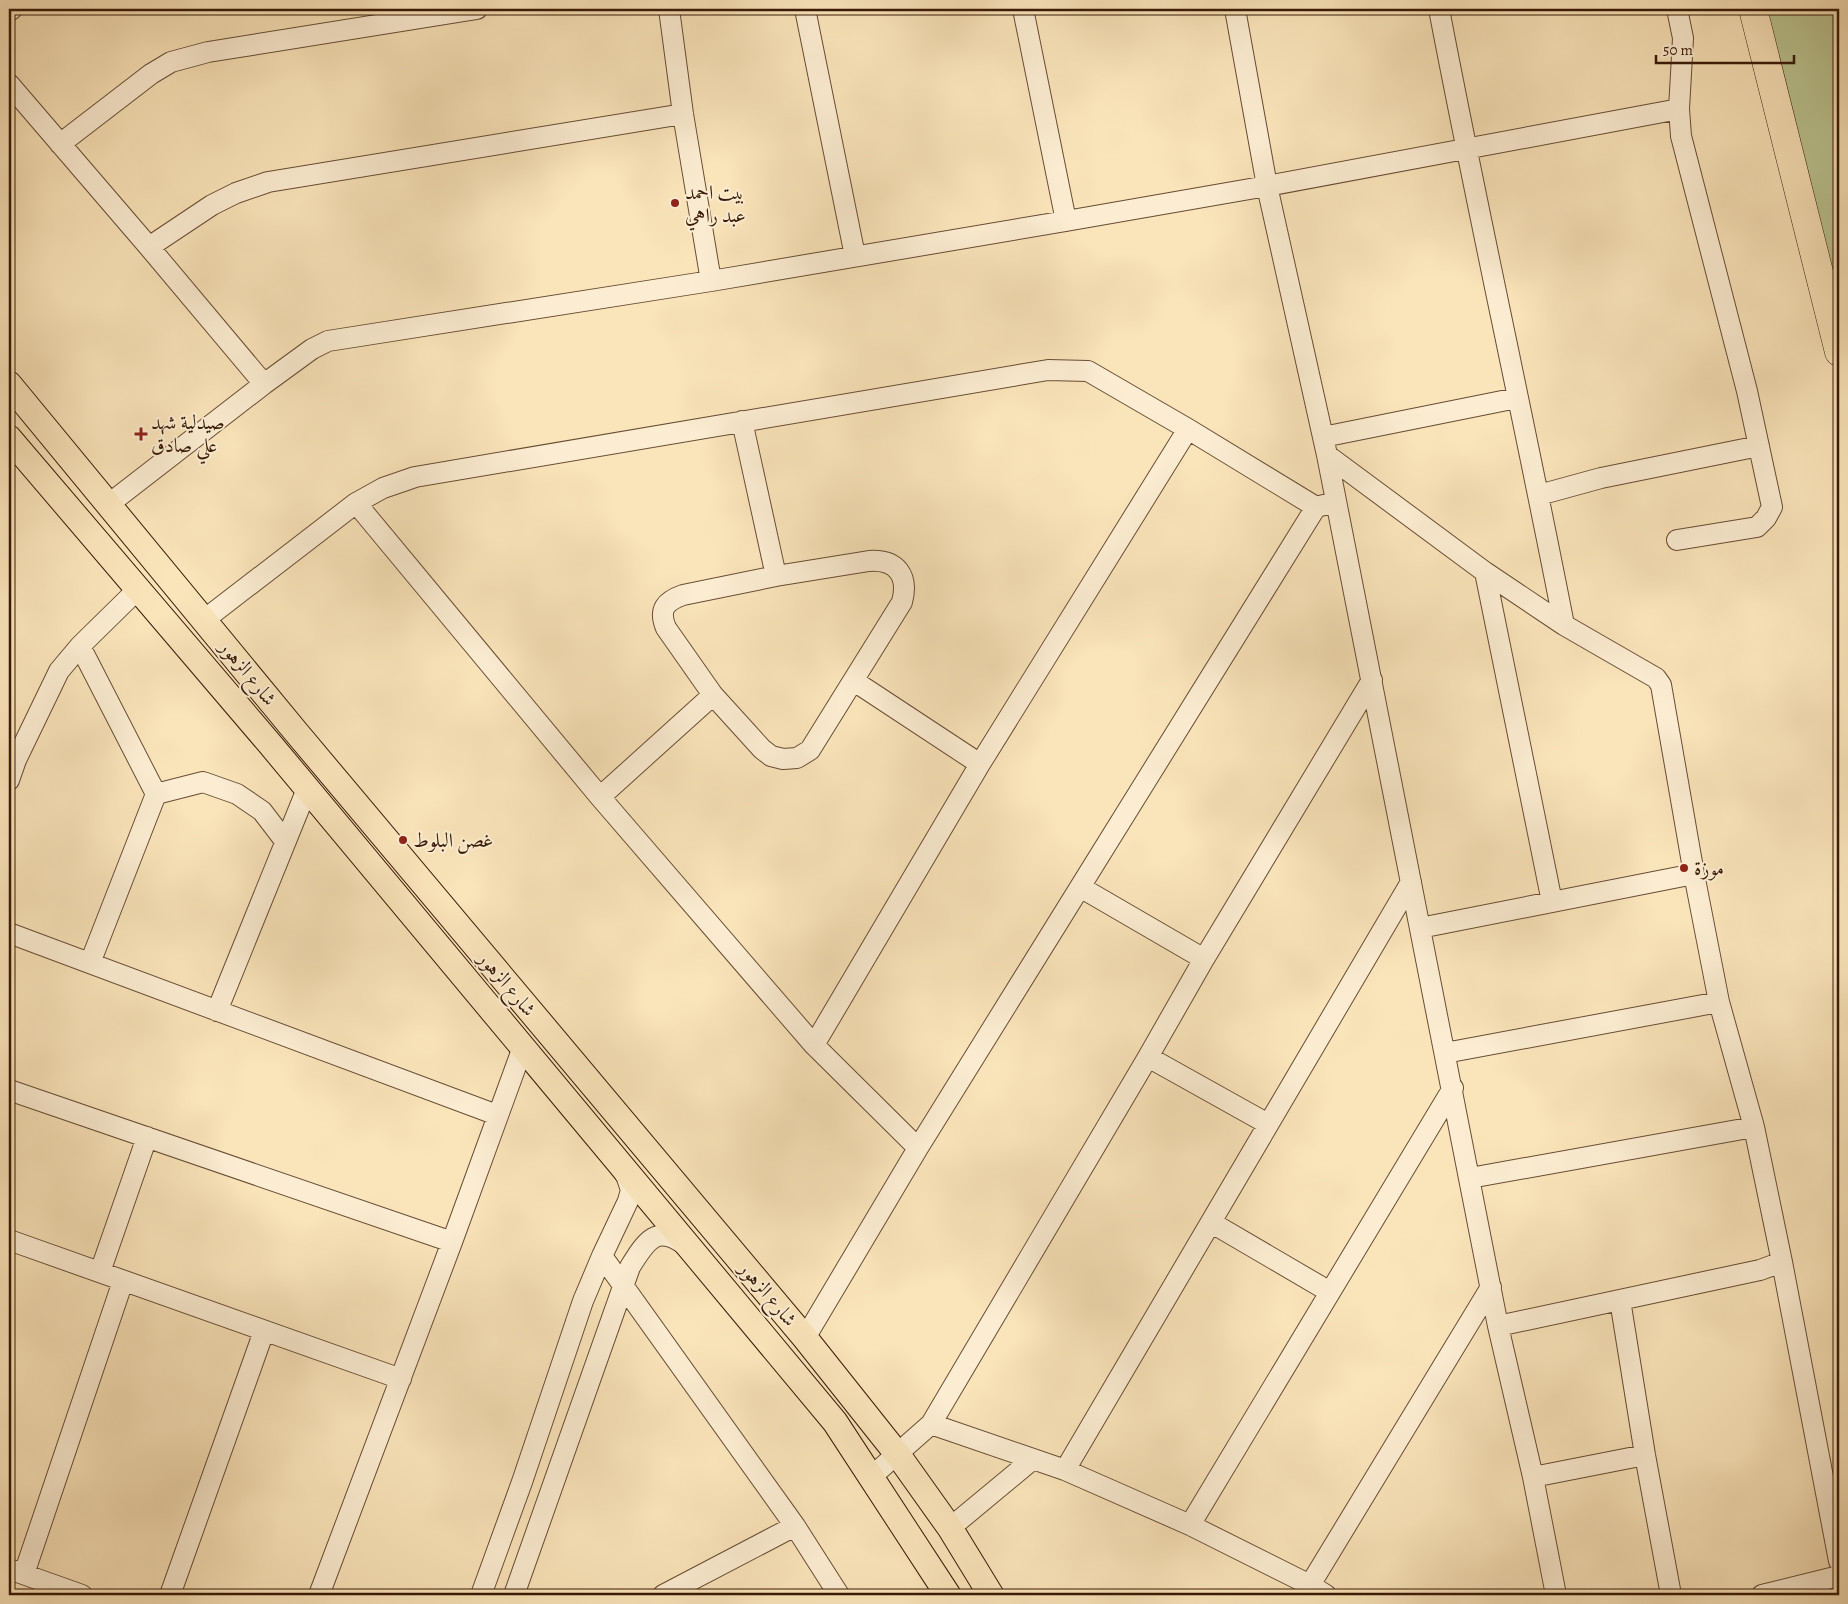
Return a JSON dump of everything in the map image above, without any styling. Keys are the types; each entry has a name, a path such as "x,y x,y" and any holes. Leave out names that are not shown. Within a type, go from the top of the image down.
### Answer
{"highway":[{"path":"1754,9 1839,352"}],"main road":[{"name":"شارع الزهور","path":"9,384 296,732 805,1338 898,1455 950,1528 991,1595"},
{"name":"شارع الزهور","path":"9,438 523,1046 616,1161 835,1422 948,1595"}],"street":[{"path":"60,144 151,74 171,62 208,52 477,9"},
{"path":"669,9 684,114 712,281"},
{"path":"806,9 856,256"},
{"path":"1023,9 1066,221"},
{"path":"1235,9 1267,186 1325,446 1326,504 1372,680 1492,1287 1498,1326 1533,1478 1556,1595"},
{"path":"1439,9 1564,624"},
{"path":"1676,9 1683,38 1679,109 1681,136 1747,391 1772,507 1766,518 1757,526 1677,540"},
{"path":"9,84 264,384"},
{"path":"109,504 264,384 312,349 328,341 712,281 1066,221 1267,186 1679,109"},
{"path":"149,247 212,205 236,193 268,182 684,114"},
{"path":"204,620 356,503 383,488 415,477 1048,370 1088,371 1188,429 1326,504"},
{"path":"1325,446 1517,398"},
{"path":"742,421 776,576"},
{"path":"814,1045 980,764 1188,429"},
{"path":"1325,446 1485,572 1564,624 1656,678 1661,685 1694,874 1719,1002 1754,1127 1782,1262 1839,1561"},
{"path":"1539,495 1601,478 1759,446"},
{"path":"356,503 600,797 814,1045 918,1148"},
{"path":"805,1338 918,1148 1080,887 1326,504"},
{"path":"880,560 891,564 900,572 904,582 902,602 854,681 810,750 797,758 784,759 772,756 762,749 714,695 666,628 662,613 670,600 776,576 880,560"},
{"path":"1485,572 1552,902"},
{"path":"9,780 12,759 59,671 80,646 138,589"},
{"path":"80,646 156,794 90,963"},
{"path":"872,1478 931,1424 1204,960 1372,680"},
{"path":"854,681 980,764"},
{"path":"600,797 714,695"},
{"path":"156,794 203,782 237,794 262,811 285,841"},
{"path":"217,1011 306,789"},
{"path":"1420,928 1694,874"},
{"path":"1065,1470 1411,882"},
{"path":"1080,887 1204,960"},
{"path":"9,933 497,1115"},
{"path":"1445,1053 1719,1002"},
{"path":"319,1595 452,1242 523,1046"},
{"path":"1148,1057 1268,1124"},
{"path":"1190,1525 1453,1088"},
{"path":"9,1090 452,1242"},
{"path":"1470,1178 1754,1127"},
{"path":"100,1272 147,1137"},
{"path":"481,1595 522,1482 583,1301 628,1201 631,1190 627,1178 616,1161"},
{"path":"1212,1223 1330,1292"},
{"path":"514,1595 630,1267 642,1248 659,1234 676,1238 693,1252"},
{"path":"9,1240 401,1379"},
{"path":"602,1256 795,1526 839,1595"},
{"path":"1498,1326 1760,1270 1782,1262"},
{"path":"82,1595 42,1588 17,1571 123,1281"},
{"path":"931,1424 1065,1470 1190,1525 1318,1590 1492,1287"},
{"path":"1620,1300 1645,1455 1671,1595"},
{"path":"170,1595 264,1331"},
{"path":"1533,1478 1645,1455"},
{"path":"950,1528 1033,1459"},
{"path":"663,1595 795,1526"},
{"path":"1762,1595 1839,1576"}],"green space":[{"path":"1760,9 1839,9 1839,324"}],"place":[{"name":"بيت احمد عبد راهي","path":"675,203"},
{"name":"صيدلية شهد علي صادق","path":"141,434"},
{"name":"غصن البلوط","path":"403,840"},
{"name":"موزة","path":"1684,868"}]}
